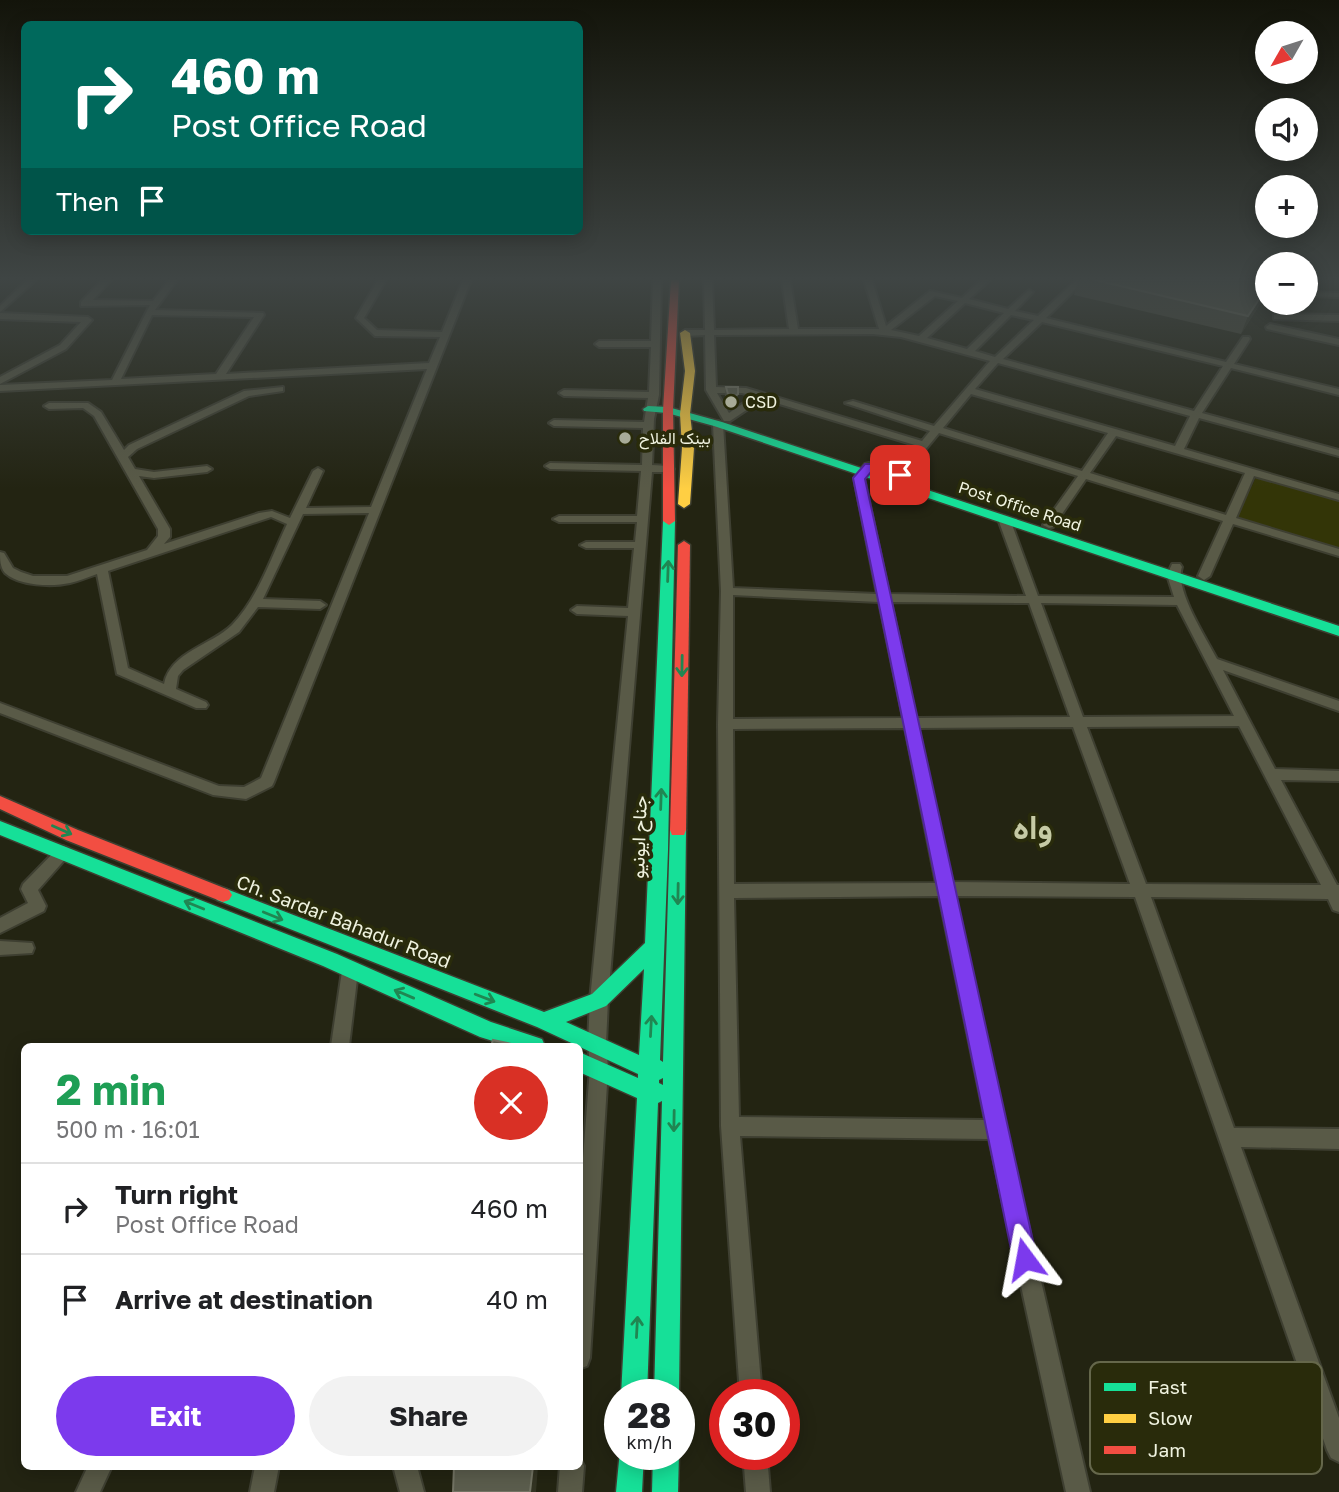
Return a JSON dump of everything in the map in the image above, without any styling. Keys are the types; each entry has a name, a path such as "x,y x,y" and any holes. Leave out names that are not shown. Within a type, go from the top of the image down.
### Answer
{"main road":[{"name":"جناح ایونیو","path":"667,1379 684,499 688,448 671,387 673,350"},
{"name":"جناح ایونیو","path":"635,1379 655,946 669,430 690,371 687,350"},
{"path":"688,448 702,432 723,422 699,395 690,371"},
{"name":"Post Office Road","path":"651,406 677,409 723,422 866,469 1004,519 1174,571 1204,576 1339,622"},
{"name":"Post Office Road","path":"866,469 900,475 1049,526 1339,631"},
{"name":"Ch. Sardar Bahadur Road","path":"0,802 72,835 544,1021 649,1069 674,1072"},
{"name":"Ch. Sardar Bahadur Road","path":"0,828 330,960 486,1038 517,1043"},
{"path":"330,960 343,944"},
{"path":"544,1021 599,1000 655,946"},
{"path":"583,1063 648,1092 674,1096"},
{"path":"629,1492 630,1470"},
{"path":"665,1492 666,1470"}],"street":[{"path":"0,381 59,350"},
{"path":"115,382 131,350"},
{"path":"219,377 237,350"},
{"path":"0,708 218,791 246,793 267,782 440,350"},
{"path":"583,1297 598,1068 599,1000 647,468 654,350"},
{"path":"710,350 711,390 723,422 727,592 725,724 730,1126 750,1379"},
{"path":"956,350 1339,453"},
{"path":"968,353 971,350"},
{"path":"900,475 969,390 1006,350"},
{"path":"1169,350 1339,391"},
{"path":"1178,450 1196,414 1239,350"},
{"path":"0,388 433,366"},
{"path":"554,423 651,406 671,387"},
{"path":"121,457 133,447 247,393 280,389"},
{"path":"711,390 743,390 925,445"},
{"path":"969,390 1339,496"},
{"path":"564,393 651,406 669,430"},
{"path":"723,422 762,395"},
{"path":"850,403 1339,553"},
{"path":"48,410 85,405 97,414 164,529 164,537 150,553"},
{"path":"1049,526 1114,432"},
{"path":"550,466 669,470"},
{"path":"129,471 154,475 207,469"},
{"path":"866,469 859,478 996,1130 1078,1492"},
{"path":"169,692 172,675 178,667 235,629 255,603 318,471"},
{"path":"1204,576 1251,471"},
{"path":"0,555 9,570 32,580 68,580 259,516 272,514 295,517 376,510"},
{"path":"559,519 642,519"},
{"path":"1004,519 1030,598 1140,890 1308,1362"},
{"path":"586,545 640,545"},
{"path":"102,570 122,671 201,705"},
{"path":"726,891 1140,890 1337,896 1181,601 1174,571"},
{"path":"727,592 1181,601"},
{"path":"255,603 320,605"},
{"path":"577,610 634,612"},
{"path":"1214,662 1339,706"},
{"path":"725,724 1245,721"},
{"path":"1273,774 1339,776"},
{"path":"0,926 38,906 29,889 63,852"},
{"path":"0,948 26,948"},
{"path":"340,1043 350,971"},
{"path":"730,1126 996,1130"},
{"path":"1227,1136 1339,1139"},
{"path":"1322,1402 1339,1450"},
{"path":"88,1492 98,1470"},
{"path":"262,1492 266,1470"},
{"path":"570,1492 572,1470"},
{"path":"756,1470 758,1492"}],"shaded area":[{"path":"1256,477 1339,501 1339,549 1237,518"}],"building":[{"path":"726,387 738,387 738,394 729,398"},
{"path":"454,1470 533,1470 530,1492 453,1492"}],"traffic: fast":[{"path":"648,409 668,410 718,424 1339,631"},
{"path":"635,1379 659,850 669,521"},
{"path":"0,828 330,960 487,1030 526,1043"},
{"path":"667,1379 678,830"},
{"path":"223,895 544,1021 649,1069 659,1070"},
{"path":"544,1021 599,1000 655,946"},
{"path":"583,1064 648,1092 658,1093"},
{"path":"629,1492 630,1470"},
{"path":"665,1492 666,1470"}],"traffic: slow":[{"path":"684,504 688,448 685,414 690,371 687,350"}],"traffic: jam":[{"path":"669,521 668,410 671,350"},
{"path":"678,830 684,545"},
{"path":"0,802 72,835 223,895"}],"place":[{"name":"CSD","path":"731,402"},
{"name":"بینک الفلاح","path":"625,438"}],"district":[{"name":"واہ","path":"1033,826"}],"route":[{"path":"900,475 869,466 859,478 1025,1259"}]}
